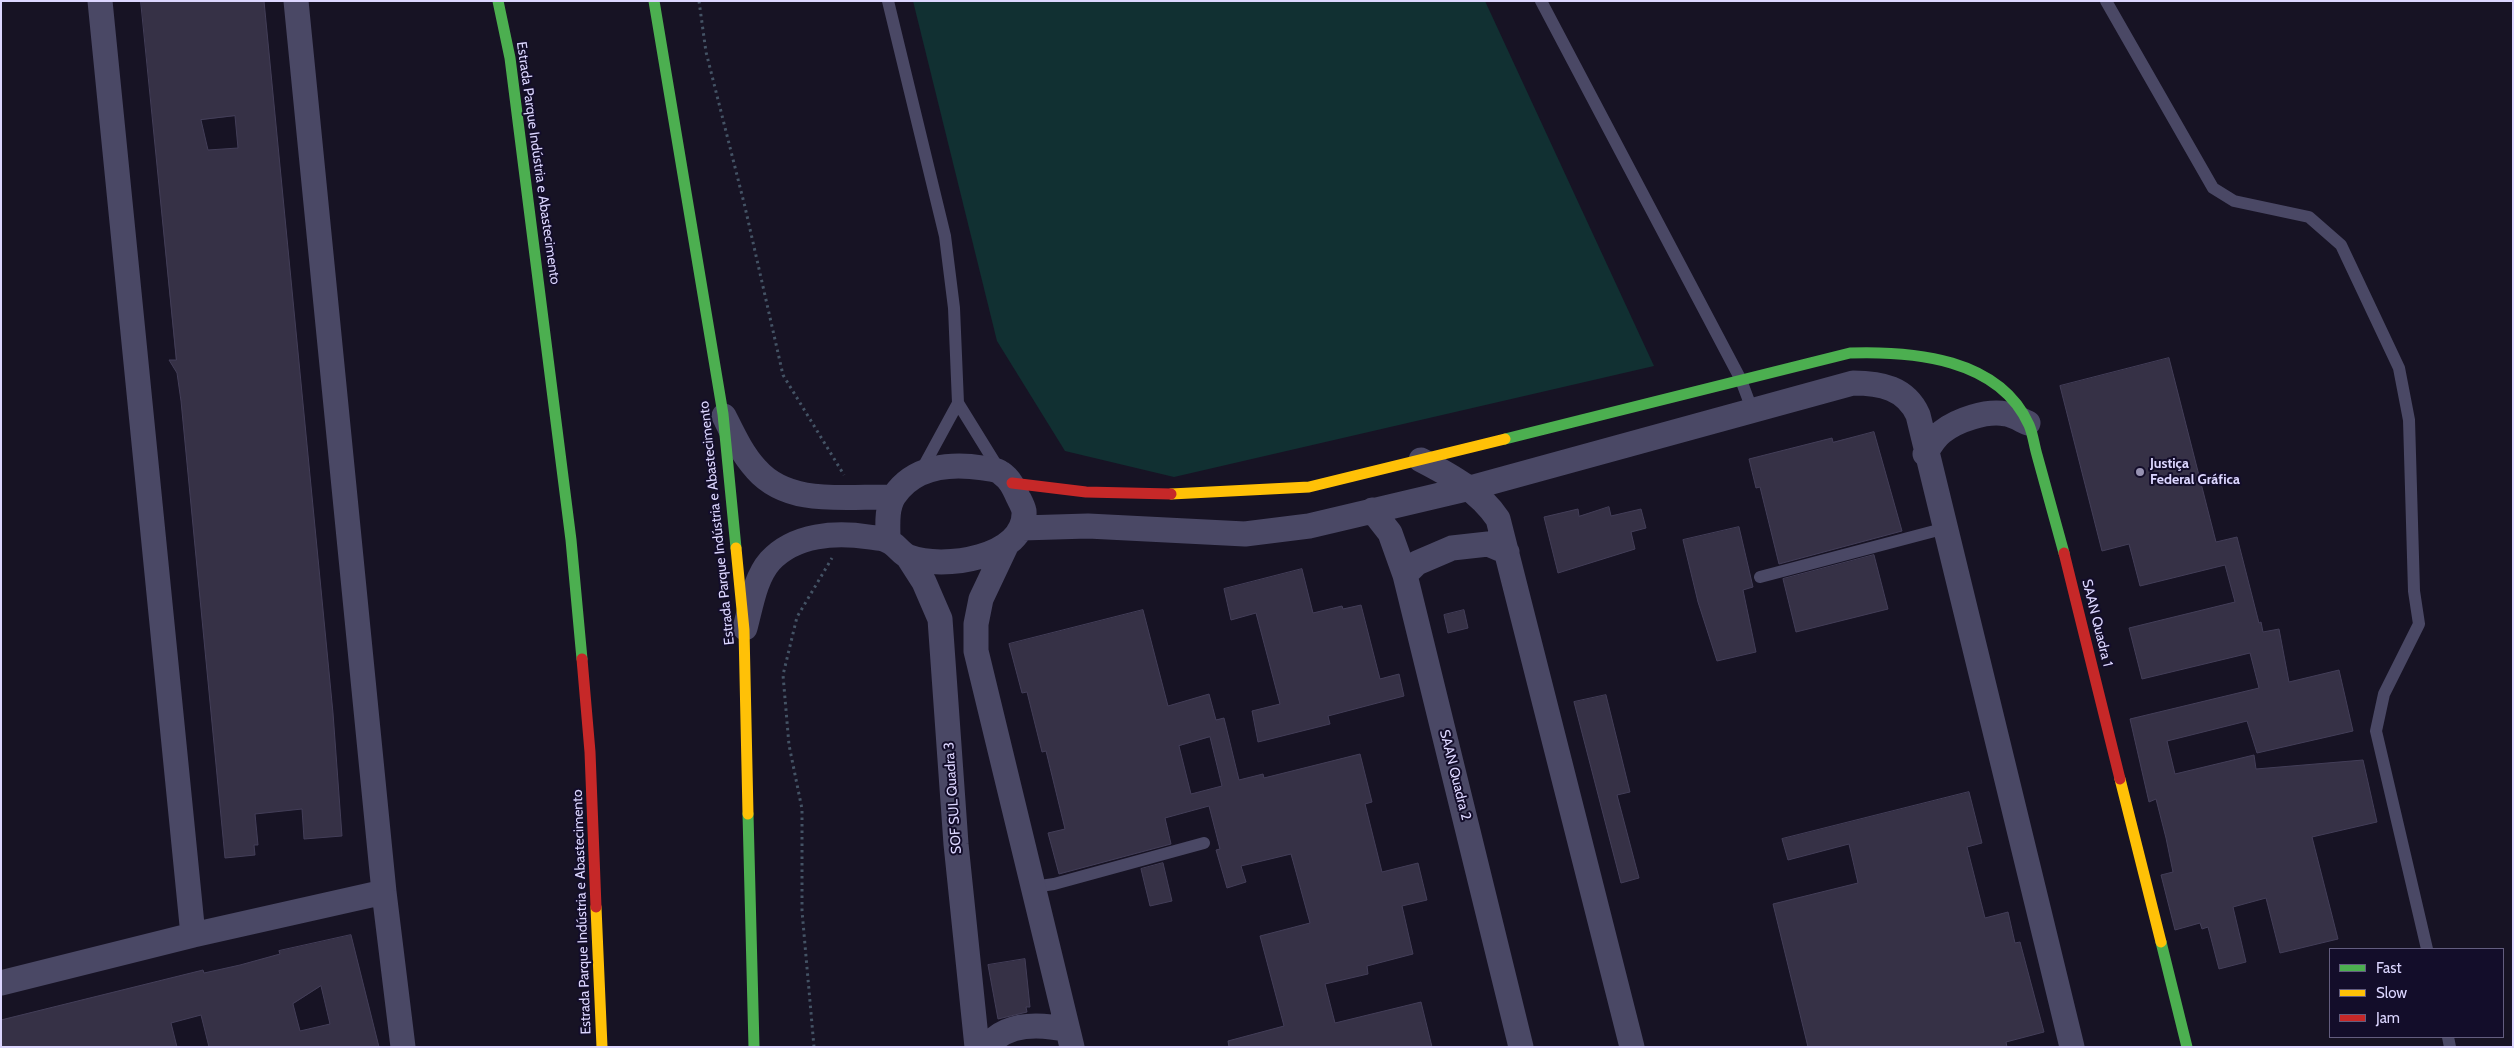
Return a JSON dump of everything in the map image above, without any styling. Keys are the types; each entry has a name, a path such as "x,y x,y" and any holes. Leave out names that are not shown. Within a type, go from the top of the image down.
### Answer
{"main road":[{"name":"Estrada Parque Indústria e Abastecimento","path":"498,1 513,78 571,540 590,752 602,1047"},
{"name":"Estrada Parque Indústria e Abastecimento","path":"654,1 723,414 744,630 754,1047"},
{"name":"SAAN Quadra 1","path":"1006,477 1052,489 1150,495 1228,494 1309,487 1832,356 1872,352 1900,352 1951,362 1974,371 1997,384 2008,394 2028,423 2054,511 2187,1047"}],"street":[{"path":"100,1 192,935"},
{"path":"296,1 384,892 403,1047"},
{"path":"744,630 759,580 770,561 781,552 801,541 825,535 846,534 888,540 908,557 935,562 960,561 984,555 1014,536 1107,527 1244,534 1309,526 1470,488 1753,412 1853,383 1882,384 1896,390 1914,407 1946,528 2072,1047"},
{"path":"723,414 741,449 755,469 769,482 786,491 809,496 893,497"},
{"path":"1926,454 1941,432 1952,425 1972,418 2007,414 2028,423"},
{"path":"1421,460 1470,488 1487,502 1498,519 1632,1047"},
{"path":"888,540 887,516 893,497 906,483 920,474 943,466 967,466 1006,477 1024,510 1014,536 980,599 976,650 1070,1038"},
{"path":"1498,519 1505,495 1516,475"},
{"name":"SAAN Quadra 2","path":"1372,510 1390,533 1405,574 1521,1047"},
{"path":"1405,574 1417,563 1452,548 1488,544 1507,552"},
{"name":"SOF SUL Quadra 3","path":"908,557 924,582 940,619 956,844 977,1047"},
{"path":"1,983 192,935 384,892"},
{"path":"987,1047 1001,1035 1029,1026 1048,1025 1070,1038"}],"lane":[{"path":"888,1 945,236 954,308 958,403 1006,477"},
{"path":"1541,1 1741,380 1753,412"},
{"path":"2106,1 2213,188 2234,201 2309,217 2341,245 2399,368 2409,420 2414,591 2419,624 2384,694 2376,731 2427,948"},
{"path":"920,474 958,403"},
{"path":"1760,577 1946,528"},
{"path":"1033,887 1054,884 1204,843"}],"path":[{"path":"699,1 706,52 745,207 783,375 850,484 852,496"},
{"path":"814,1047 802,911 802,809 789,745 783,675 797,617 846,534"}],"green space":[{"path":"913,1 1485,1 1654,366 1174,477 1065,451 997,341"}],"building":[{"path":"141,1 264,1 333,713 342,836 304,839 302,809 255,814 258,845 254,845 255,855 225,858 181,401 177,373 169,360 176,360","holes":["235,116 238,148 208,150 201,120"]},
{"path":"2169,358 2216,542 2237,537 2263,632 2279,629 2289,682 2339,670 2353,731 2257,753 2247,721 2167,741 2175,774 2254,755 2256,769 2363,760 2377,822 2312,837 2338,939 2280,953 2266,898 2233,907 2246,962 2219,969 2208,927 2202,929 2200,923 2175,930 2161,875 2173,872 2166,838 2156,799 2149,802 2130,719 2259,688 2250,653 2142,679 2129,628 2235,602 2225,565 2140,586 2129,544 2102,551 2060,386"},
{"path":"1874,432 1902,531 1779,564 1760,487 1756,488 1749,459 1832,438 1833,442"},
{"path":"1609,507 1611,516 1641,509 1646,528 1631,532 1635,549 1558,573 1544,517 1578,509 1579,516"},
{"path":"1739,527 1753,587 1743,590 1756,652 1717,661 1698,602 1683,540"},
{"path":"1874,555 1888,609 1796,632 1783,579"},
{"path":"1302,569 1313,613 1342,606 1343,609 1361,605 1380,679 1399,674 1404,696 1328,716 1330,724 1258,742 1252,711 1280,704 1256,613 1231,620 1224,589"},
{"path":"1143,610 1168,706 1209,694 1216,720 1224,718 1239,780 1263,774 1264,778 1360,754 1372,802 1365,804 1382,872 1418,863 1427,900 1402,906 1413,954 1367,966 1368,974 1325,984 1335,1023 1421,1002 1432,1047 1229,1047 1228,1041 1284,1026 1260,936 1310,923 1291,854 1241,866 1246,882 1227,888 1216,850 1220,849 1209,806 1165,818 1171,844 1059,874 1048,833 1065,829 1046,751 1042,752 1027,692 1022,693 1009,644","holes":["1210,737 1222,786 1191,794 1179,746"]},
{"path":"1464,610 1468,628 1448,633 1444,615"},
{"path":"1606,695 1630,792 1617,795 1639,878 1621,883 1574,702"},
{"path":"1969,792 1982,843 1967,847 1985,918 2008,912 2015,943 2020,942 2044,1032 2006,1042 2007,1047 1808,1047 1773,904 1858,883 1849,844 1788,860 1782,839"},
{"path":"1163,863 1172,901 1150,906 1141,869"},
{"path":"351,935 379,1047 209,1047 201,1015 171,1023 177,1047 1,1047 1,1020 203,970 204,973 240,965 280,954 279,951","holes":["321,986 330,1024 300,1031 293,1004"]},
{"path":"1025,959 1030,1007 1026,1007 1027,1012 998,1019 988,965"}],"traffic: fast":[{"path":"498,1 510,58 571,540 582,659"},
{"path":"654,1 723,414 736,548"},
{"path":"1505,439 1850,353 1900,354 1926,357 1952,363 1976,372 1997,385 2015,403 2030,428 2064,553"},
{"path":"748,814 754,1047"},
{"path":"2161,942 2187,1047"}],"traffic: slow":[{"path":"1171,494 1309,487 1505,439"},
{"path":"736,548 744,630 748,814"},
{"path":"2120,779 2161,942"},
{"path":"596,907 602,1047"}],"traffic: jam":[{"path":"1012,483 1086,492 1171,494"},
{"path":"2064,553 2120,779"},
{"path":"582,659 590,752 596,907"}],"place":[{"name":"Justiça Federal Gráfica","path":"2140,472"}]}
